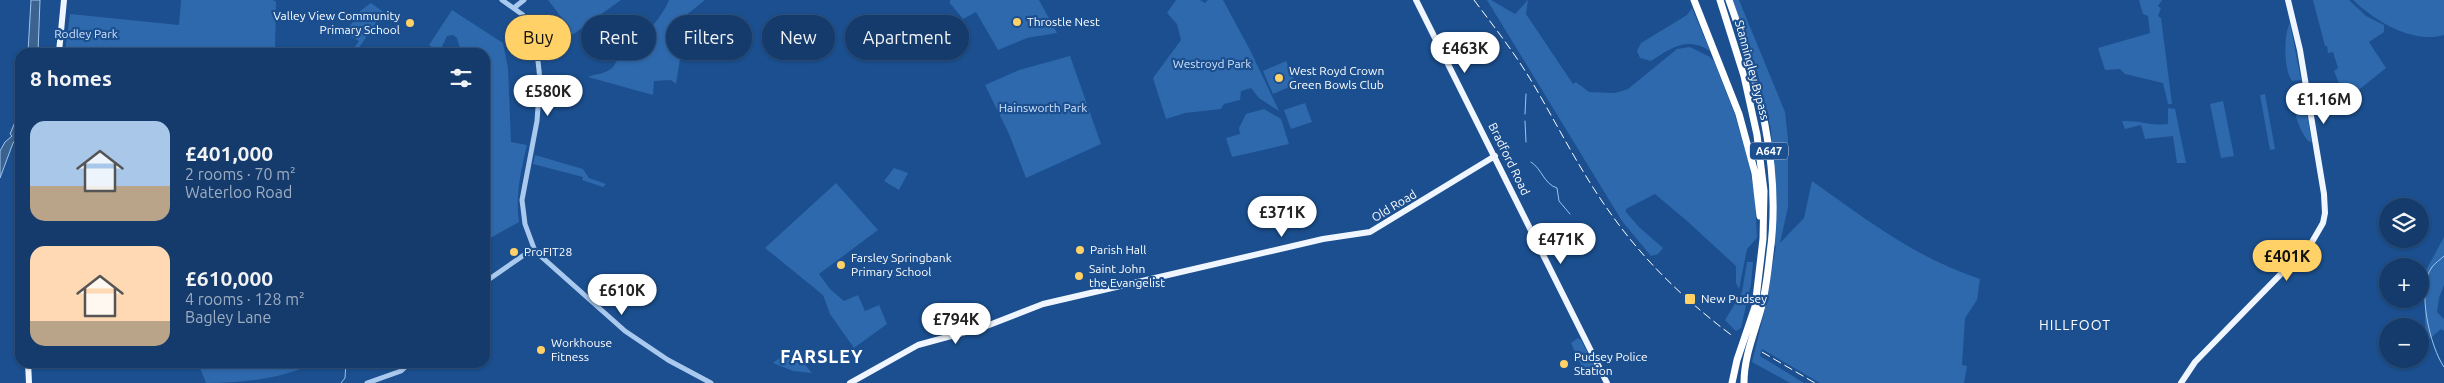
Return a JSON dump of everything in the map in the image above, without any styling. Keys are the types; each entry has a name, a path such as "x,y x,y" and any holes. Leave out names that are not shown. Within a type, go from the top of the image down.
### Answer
{"highway":[{"path":"1694,0 1739,114 1755,173 1760,220 1759,268"},
{"name":"Stanningley Bypass","path":"1720,0 1744,76 1757,134 1764,191 1755,307 1737,360 1732,383"},
{"name":"Stanningley Bypass","path":"1729,0 1754,74 1767,130 1772,194 1770,251 1762,307 1746,359 1744,381"}],"main road":[{"path":"59,48 64,0"},
{"name":"Bradford Road","path":"1416,0 1608,383"},
{"path":"2181,383 2189,369 2312,242 2323,223 2325,213 2321,171 2300,50 2288,0"},
{"name":"Old Road","path":"850,383 918,345 984,327 1031,308 1322,239 1370,232 1495,156"},
{"path":"28,368 29,383"}],"street":[{"path":"502,0 515,7 528,25 538,61 540,80 537,121 522,200 525,224 535,251 625,331 668,360 712,383"},
{"path":"515,7 524,0"},
{"path":"490,279 524,255 535,251"},
{"path":"367,383 401,371 404,368"}],"green space":[{"name":"Rodley Park","path":"181,0 273,0 276,2 275,48 66,48 70,14 179,25"},
{"path":"548,0 621,0 600,15 581,15 581,29 571,36 571,15 560,15"},
{"path":"669,0 705,0 686,15 666,15 666,60 680,60 676,84 671,80 654,81 653,95 588,77 612,68 618,60 656,60 656,22"},
{"name":"Throstle Nest","path":"951,0 1039,0 1057,33 1027,38 998,50 976,12 969,16 960,15 949,2"},
{"name":"Westroyd Park","path":"1176,0 1200,0 1205,3 1208,0 1223,0 1250,50 1279,111 1259,98 1251,88 1241,91 1240,100 1224,104 1221,109 1185,113 1166,119 1153,78 1181,40 1177,24 1167,13"},
{"path":"1487,0 1491,0 1515,14 1528,0 1526,14 1573,84 1576,82 1589,92 1615,93 1628,89 1677,49 1690,47 1714,61 1735,115 1749,164 1755,198 1757,238 1747,249 1739,289 1736,283 1736,266 1655,194 1626,209 1626,212 1639,227 1663,248 1658,254 1651,256 1622,221"},
{"path":"1732,0 1739,0 1785,112 1788,139 1788,207 1780,243 1804,218 1812,181 1872,224 1913,249 1980,279 1977,300 1965,318 1962,365 1967,366 1964,383 1820,383 1762,349 1760,356 1804,383 1790,383 1752,362 1765,309 1776,246 1773,245 1774,174 1771,129 1757,72"},
{"path":"2139,0 2162,0 2158,6 2161,8 2158,16 2161,18 2172,104 2168,104 2163,83 2125,74 2120,69 2105,70 2098,48 2150,33 2148,16 2143,14"},
{"path":"2313,0 2349,0 2366,16 2384,25 2384,32 2369,42 2386,68 2346,100 2334,71 2338,68 2333,52 2328,53 2327,46 2325,46"},
{"path":"2353,0 2444,0 2444,35 2432,37 2419,36 2395,29 2372,16"},
{"path":"371,3 385,13 382,14 359,48 354,48 359,41 347,34 343,37 360,11"},
{"path":"1692,8 1710,51 1694,44 1686,44 1672,48 1651,61 1640,58 1637,51 1641,43 1687,15"},
{"path":"452,10 503,43 508,68 511,142 527,145 518,193 519,222 490,238 490,48 460,48 457,38 453,35 447,36 441,48 433,48 429,45"},
{"path":"2290,23 2301,80 2292,81 2287,69 2285,44"},
{"name":"Hainsworth Park","path":"1070,56 1101,144 1026,178 1009,134 985,85 1019,70"},
{"name":"West Royd Crown Green Bowls Club","path":"1286,61 1296,84 1273,94 1263,71"},
{"path":"2302,88 2312,142 2308,141 2301,129 2293,103 2291,90"},
{"path":"2265,94 2275,149 2270,150 2260,95"},
{"path":"2223,101 2234,156 2221,158 2210,104"},
{"path":"1305,103 1312,122 1291,129 1284,110"},
{"path":"2168,108 2175,109 2186,163 2177,163 2173,136 2145,139 2141,125 2125,129 2122,121 2168,124"},
{"path":"1264,109 1281,119 1289,144 1232,157 1226,138 1240,134 1239,128 1246,114"},
{"path":"535,155 583,169 589,178 606,184 603,187 582,180 583,177 533,164"},
{"path":"894,168 908,173 899,190 884,181"},
{"name":"Farsley Springbank Primary School","path":"836,183 878,230 819,274 830,289 844,301 858,295 865,311 879,305 887,324 854,348 830,314 823,295 765,248"},
{"path":"2444,237 2444,285 2439,298 2437,312 2444,319 2444,331 2441,329 2429,339 2429,318 2425,318 2425,308 2429,308 2429,265"},
{"path":"1747,262 1753,262 1751,284 1741,328 1736,331 1725,320 1742,292"},
{"path":"1578,338 1581,340 1596,369 1586,376 1571,343"},
{"path":"791,349 812,373 793,371 773,363"},
{"path":"200,368 302,368 262,379 206,383"}],"shaded area":[{"path":"31,0 40,0 38,48 28,48"},
{"path":"15,122 15,140 0,178 0,151 5,142 12,136 10,134"}],"waterway":[{"path":"1525,114 1526,94"},
{"path":"1525,121 1526,142"},
{"path":"1531,162 1538,168 1546,180 1557,188 1559,201 1570,214"},
{"path":"2444,256 2432,267 2427,277 2425,289 2425,303 2430,332 2444,367"},
{"path":"341,383 345,378 346,368"}],"railway":[{"path":"1474,0 1521,64 1590,183 1624,232 1652,265 1683,295 1734,337"},
{"path":"1762,352 1815,383"}],"place":[{"name":"Throstle Nest","path":"1017,22"},
{"name":"Valley View Community Primary School","path":"410,23"},
{"name":"West Royd Crown Green Bowls Club","path":"1279,78"},
{"name":"Parish Hall","path":"1080,250"},
{"name":"ProFIT28","path":"514,252"},
{"name":"Farsley Springbank Primary School","path":"841,265"},
{"name":"Saint John the Evangelist","path":"1079,276"},
{"name":"New Pudsey","path":"1690,299"},
{"name":"Workhouse Fitness","path":"541,350"},
{"name":"Pudsey Police Station","path":"1564,364"}],"district":[{"name":"HILLFOOT","path":"2075,325"},
{"name":"FARSLEY","path":"822,357"}]}
